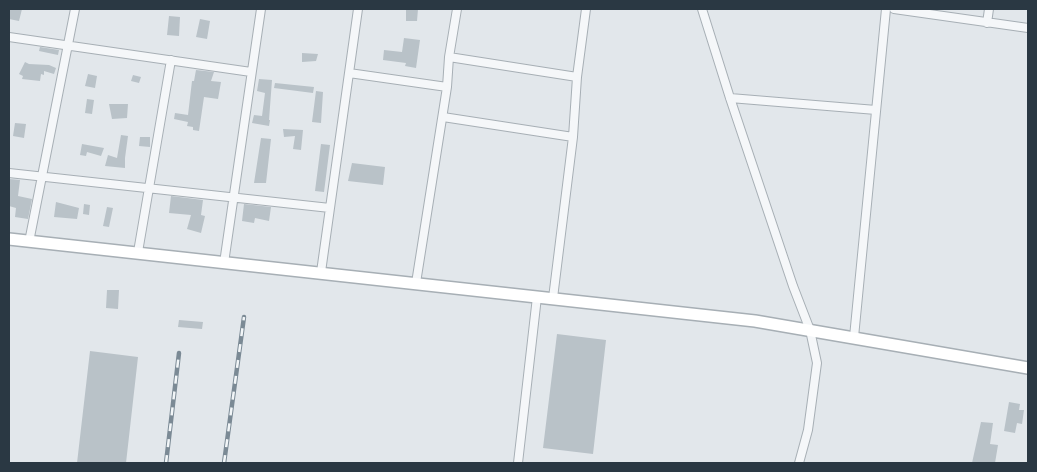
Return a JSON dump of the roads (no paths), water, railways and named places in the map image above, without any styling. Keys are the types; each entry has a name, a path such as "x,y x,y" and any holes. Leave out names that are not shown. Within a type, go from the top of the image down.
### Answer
{"street":[{"path":"29,242 75,9"},
{"path":"224,263 261,9"},
{"path":"321,272 358,9"},
{"path":"416,284 443,117 449,57 457,9"},
{"path":"553,298 573,137 577,77 586,9"},
{"path":"702,9 793,286 810,330 817,363 808,430 798,463"},
{"path":"854,337 886,9"},
{"path":"894,9 928,11 987,23 1028,28"},
{"path":"987,23 989,9"},
{"path":"9,37 251,72"},
{"path":"449,57 577,77"},
{"path":"138,252 171,60"},
{"path":"349,73 447,87"},
{"path":"730,98 876,110"},
{"path":"443,117 573,137"},
{"path":"9,172 330,208"},
{"path":"9,240 138,252 755,321 1028,368"},
{"path":"518,463 537,297"}],"railway":[{"path":"224,463 244,317"},
{"path":"166,463 179,353"}]}
